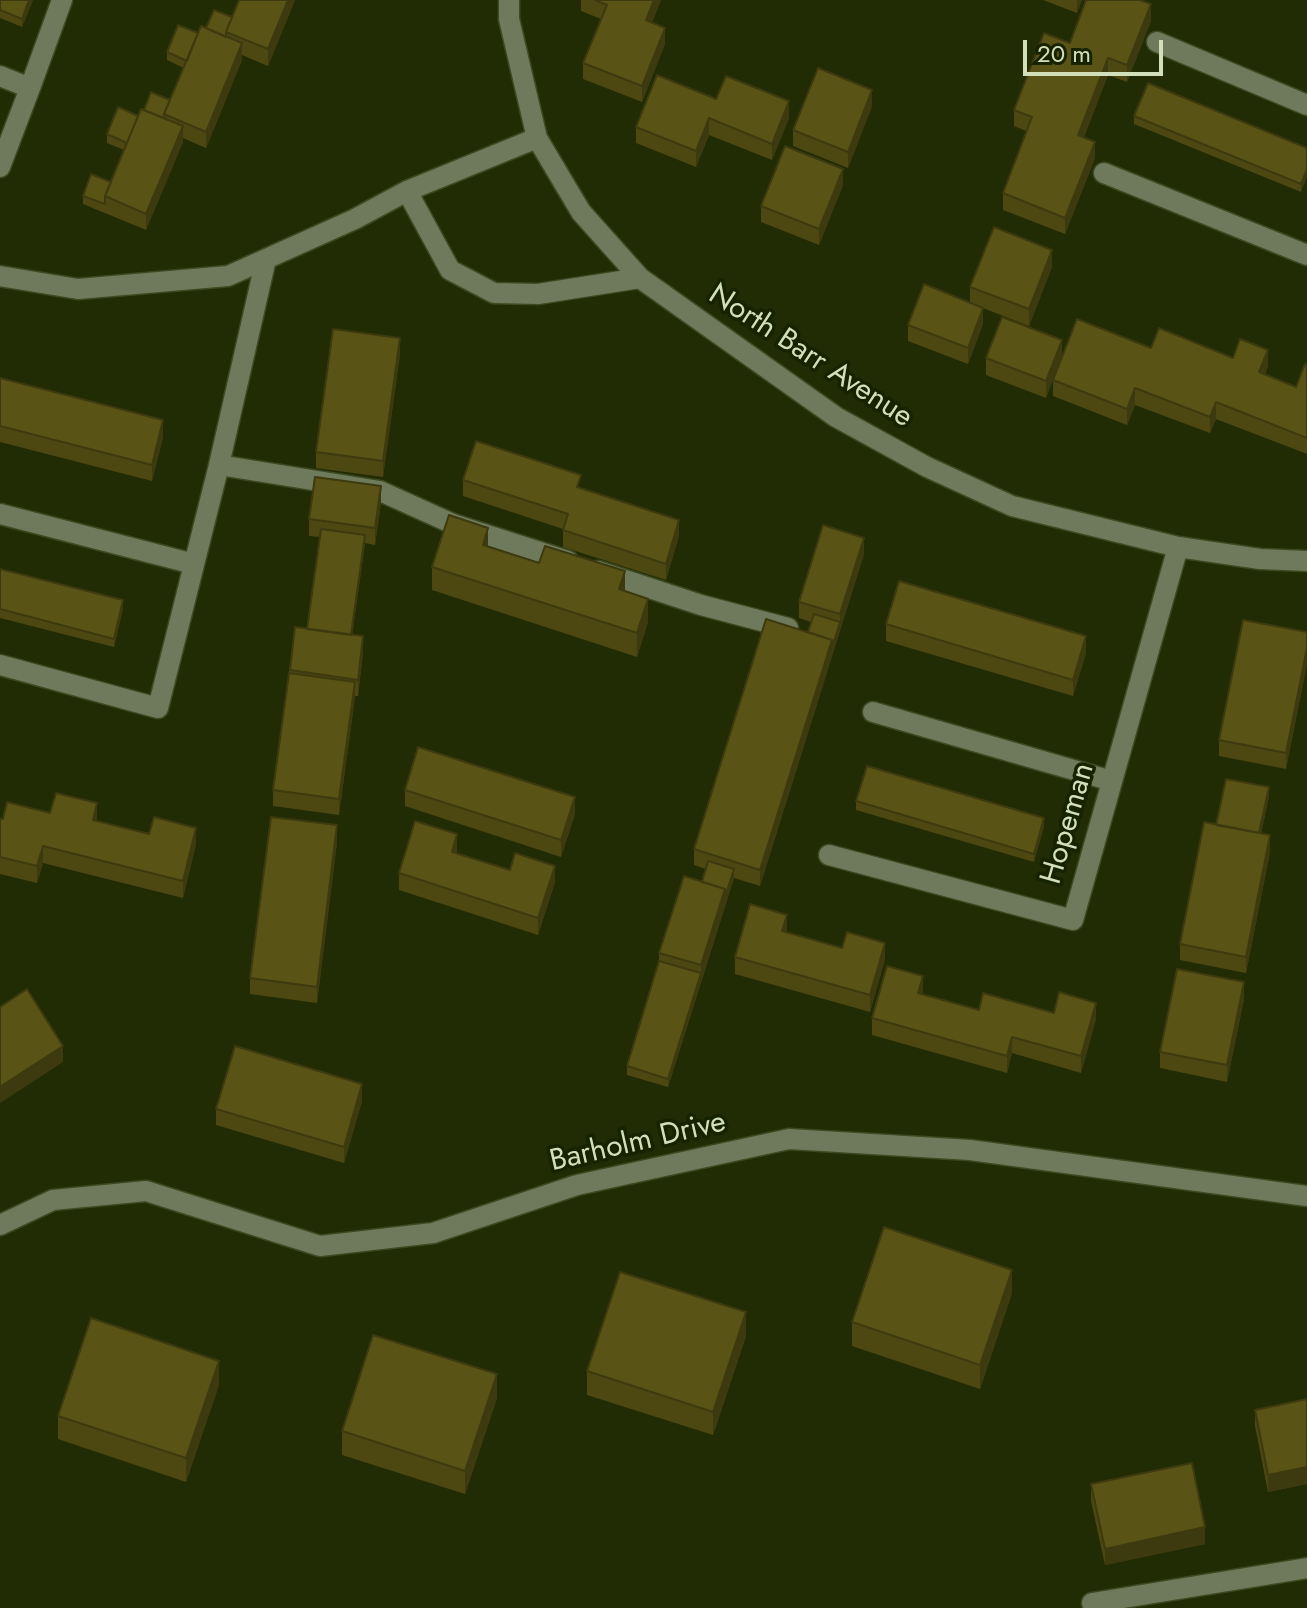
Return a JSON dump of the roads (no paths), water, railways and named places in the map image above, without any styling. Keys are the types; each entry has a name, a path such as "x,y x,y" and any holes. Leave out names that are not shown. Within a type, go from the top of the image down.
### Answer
{"street":[{"path":"0,167 62,0"},
{"name":"North Barr Avenue","path":"509,0 509,19 537,138 581,212 640,278 836,417 927,467 1012,506 1178,547 1260,559 1307,561"},
{"path":"1157,42 1307,105"},
{"path":"0,76 30,88"},
{"path":"0,276 78,289 228,276 355,219 407,191 537,138"},
{"path":"1104,173 1307,255"},
{"path":"407,191 450,270 494,293 538,294 640,278"},
{"path":"0,665 158,708 219,465 266,259"},
{"path":"219,465 380,491 453,524 701,605 788,628"},
{"path":"0,514 194,564"},
{"name":"Hopeman","path":"829,855 1073,920 1178,547"},
{"path":"873,712 1112,781"},
{"name":"Barholm Drive","path":"0,1225 53,1200 146,1191 320,1246 394,1238 433,1233 577,1185 789,1139 970,1150 1307,1196"},
{"path":"1092,1603 1307,1568"}]}
